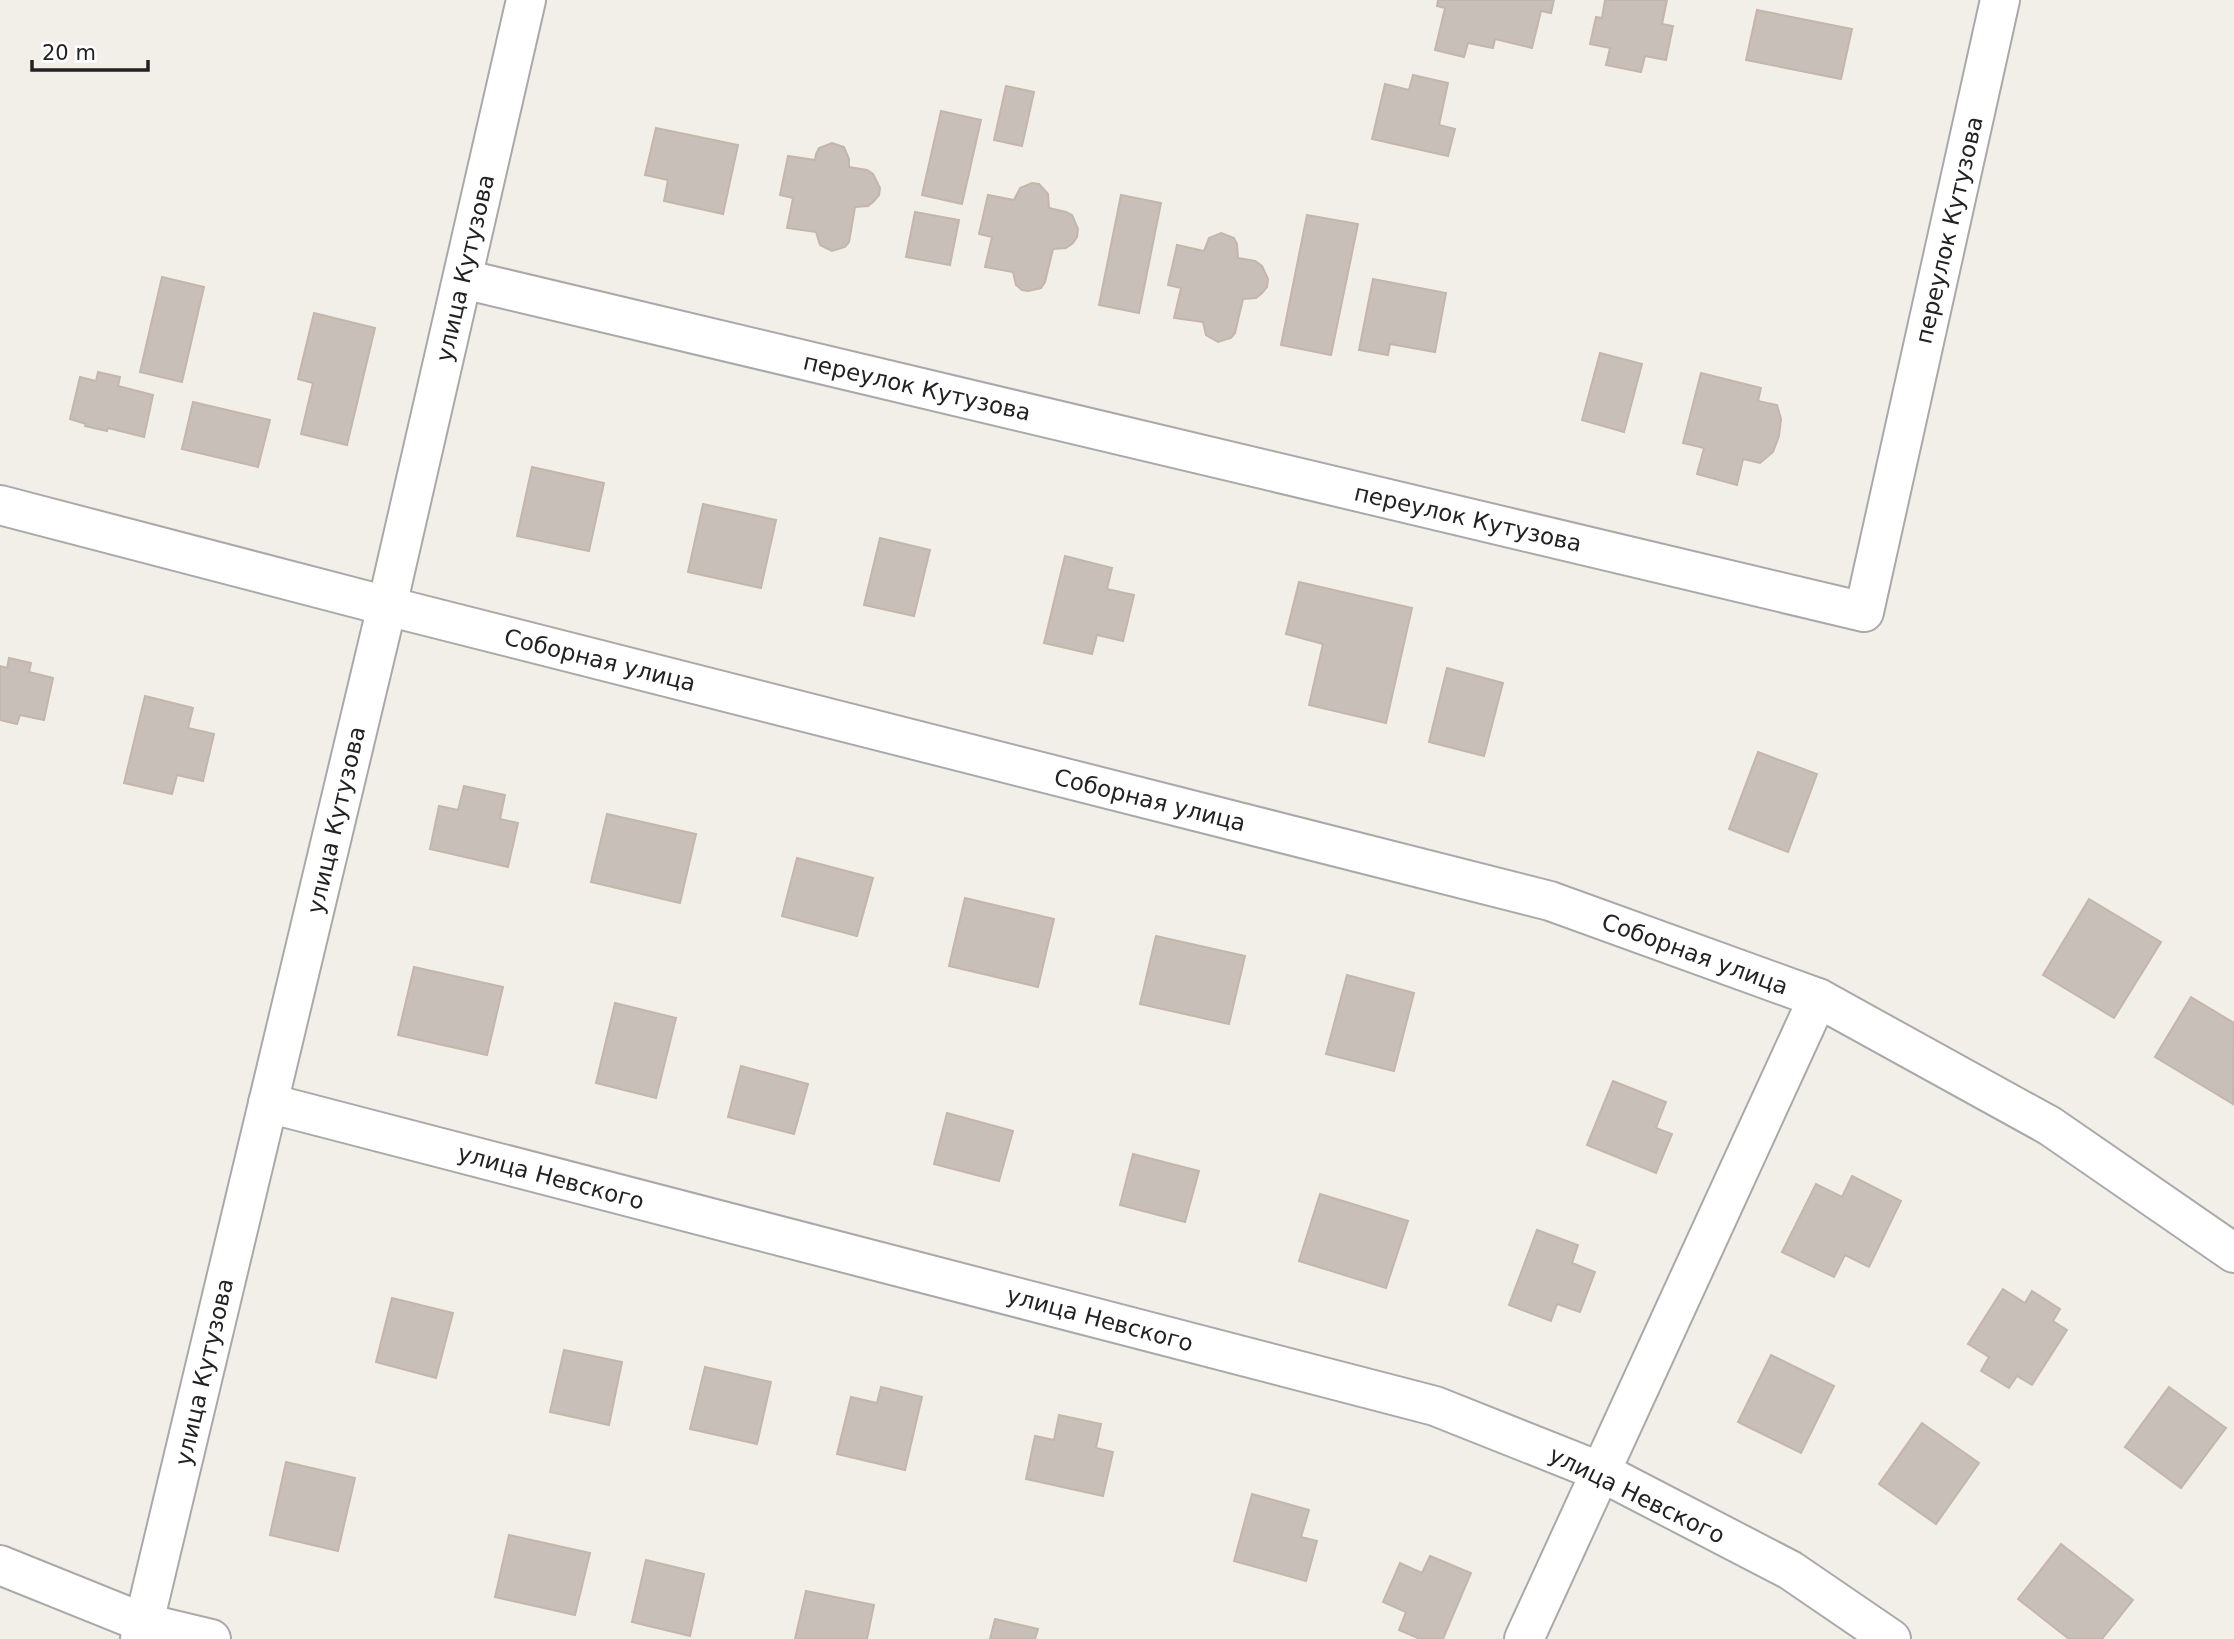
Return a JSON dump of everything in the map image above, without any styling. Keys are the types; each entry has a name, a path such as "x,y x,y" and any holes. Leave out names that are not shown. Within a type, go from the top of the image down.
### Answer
{"street":[{"name":"улица Кутузова","path":"142,1631 387,606 526,0"},
{"name":"переулок Кутузова","path":"463,279 1864,612 2000,0"},
{"name":"Соборная улица","path":"0,505 1550,901 1818,998 2050,1126 2234,1253"},
{"path":"1524,1639 1818,998"},
{"name":"улица Невского","path":"268,1103 1435,1406 1601,1472 1790,1570 1891,1639"},
{"path":"0,1565 142,1631 211,1639"}],"building":[{"path":"1438,0 1554,0 1551,13 1541,11 1532,48 1495,39 1493,48 1468,43 1464,57 1435,50 1445,8 1437,6"},
{"path":"1605,0 1667,0 1662,24 1673,26 1666,60 1645,56 1641,72 1606,65 1610,48 1590,44 1596,17 1602,18"},
{"path":"1757,10 1852,29 1841,79 1746,60"},
{"path":"1413,75 1448,83 1439,125 1455,129 1448,156 1372,139 1385,84 1409,90"},
{"path":"1006,86 1034,92 1022,146 994,140"},
{"path":"941,111 981,120 962,204 922,195"},
{"path":"656,128 738,145 723,214 664,201 668,180 645,175"},
{"path":"832,143 844,147 849,167 867,170 873,174 880,188 879,195 868,206 855,207 849,242 845,247 832,251 820,245 816,232 787,228 793,198 780,195 788,156 815,160 819,148"},
{"path":"1032,183 1039,184 1048,194 1049,208 1072,215 1078,229 1073,243 1066,248 1053,249 1041,288 1028,291 1016,285 1013,272 985,267 992,237 979,234 988,195 1014,200 1020,188"},
{"path":"1121,195 1161,203 1139,313 1099,305"},
{"path":"915,212 959,220 950,265 906,257"},
{"path":"1307,215 1358,224 1331,355 1281,345"},
{"path":"1221,233 1234,238 1238,258 1255,261 1262,266 1268,279 1267,287 1256,298 1243,299 1235,333 1231,338 1218,342 1206,335 1203,322 1174,318 1181,288 1168,285 1177,245 1204,251 1209,238"},
{"path":"162,277 204,287 182,382 140,372"},
{"path":"1373,279 1446,293 1435,352 1390,344 1388,355 1359,350"},
{"path":"314,313 375,328 347,445 301,434 313,383 298,379"},
{"path":"1600,353 1642,364 1624,432 1582,420"},
{"path":"98,372 120,377 118,386 153,395 144,437 108,428 107,431 85,426 86,424 70,419 80,377 96,381"},
{"path":"1701,373 1761,388 1758,401 1777,405 1781,419 1773,452 1760,463 1743,459 1737,485 1697,474 1704,448 1683,443"},
{"path":"193,402 270,420 258,467 182,449"},
{"path":"532,467 604,483 589,551 517,536"},
{"path":"703,504 776,520 761,588 688,572"},
{"path":"880,538 930,550 914,616 864,605"},
{"path":"1065,556 1112,568 1107,589 1134,595 1123,641 1097,635 1092,654 1044,643"},
{"path":"1299,582 1412,608 1386,723 1309,705 1323,644 1286,634"},
{"path":"9,658 31,663 29,672 53,678 44,720 20,715 17,724 0,720 0,666 7,668"},
{"path":"1447,668 1503,683 1484,756 1429,742"},
{"path":"145,696 193,708 188,728 214,734 203,781 177,775 172,794 124,783"},
{"path":"1758,752 1817,774 1788,852 1729,829"},
{"path":"464,786 505,795 500,819 518,823 508,867 430,849 439,806 458,810"},
{"path":"607,814 696,834 680,903 591,882"},
{"path":"797,858 873,878 857,936 782,916"},
{"path":"965,898 1054,919 1038,987 949,966"},
{"path":"2089,899 2161,942 2114,1018 2043,975"},
{"path":"1156,936 1245,956 1229,1024 1140,1004"},
{"path":"414,967 503,987 487,1055 398,1035"},
{"path":"1347,975 1414,993 1394,1071 1326,1054"},
{"path":"2191,997 2234,1023 2233,1104 2155,1057"},
{"path":"615,1003 676,1018 656,1098 596,1083"},
{"path":"741,1066 808,1084 794,1134 728,1117"},
{"path":"1613,1081 1666,1102 1656,1128 1672,1134 1656,1173 1587,1145"},
{"path":"947,1113 1013,1131 999,1181 934,1164"},
{"path":"1133,1154 1199,1171 1185,1222 1120,1205"},
{"path":"1852,1176 1901,1201 1869,1267 1845,1255 1834,1277 1782,1252 1816,1184 1842,1197"},
{"path":"1320,1194 1408,1221 1386,1288 1299,1261"},
{"path":"1537,1230 1578,1245 1572,1263 1595,1272 1580,1312 1557,1304 1551,1321 1509,1305"},
{"path":"2003,1289 2025,1303 2032,1291 2060,1309 2053,1321 2067,1330 2032,1385 2017,1376 2009,1388 1981,1371 1989,1357 1968,1344"},
{"path":"392,1298 453,1313 436,1378 376,1362"},
{"path":"564,1350 622,1362 609,1425 550,1412"},
{"path":"1771,1355 1834,1386 1801,1453 1738,1422"},
{"path":"705,1367 771,1382 757,1444 690,1429"},
{"path":"881,1387 922,1397 905,1470 837,1454 851,1397 877,1403"},
{"path":"2169,1387 2226,1428 2181,1488 2125,1447"},
{"path":"1059,1415 1101,1424 1096,1448 1113,1452 1103,1496 1026,1479 1035,1436 1054,1440"},
{"path":"1922,1423 1979,1463 1936,1524 1879,1484"},
{"path":"286,1462 355,1478 338,1551 270,1535"},
{"path":"1252,1494 1309,1510 1301,1537 1317,1541 1306,1581 1234,1561"},
{"path":"509,1535 590,1553 575,1615 495,1597"},
{"path":"2061,1544 2133,1600 2102,1639 2069,1639 2018,1599"},
{"path":"1430,1556 1471,1573 1443,1639 1420,1639 1399,1630 1406,1612 1383,1602 1400,1563 1422,1573"},
{"path":"646,1560 704,1574 690,1636 632,1622"},
{"path":"806,1591 874,1605 867,1639 795,1639"},
{"path":"995,1619 1038,1629 1035,1639 990,1639"}]}
